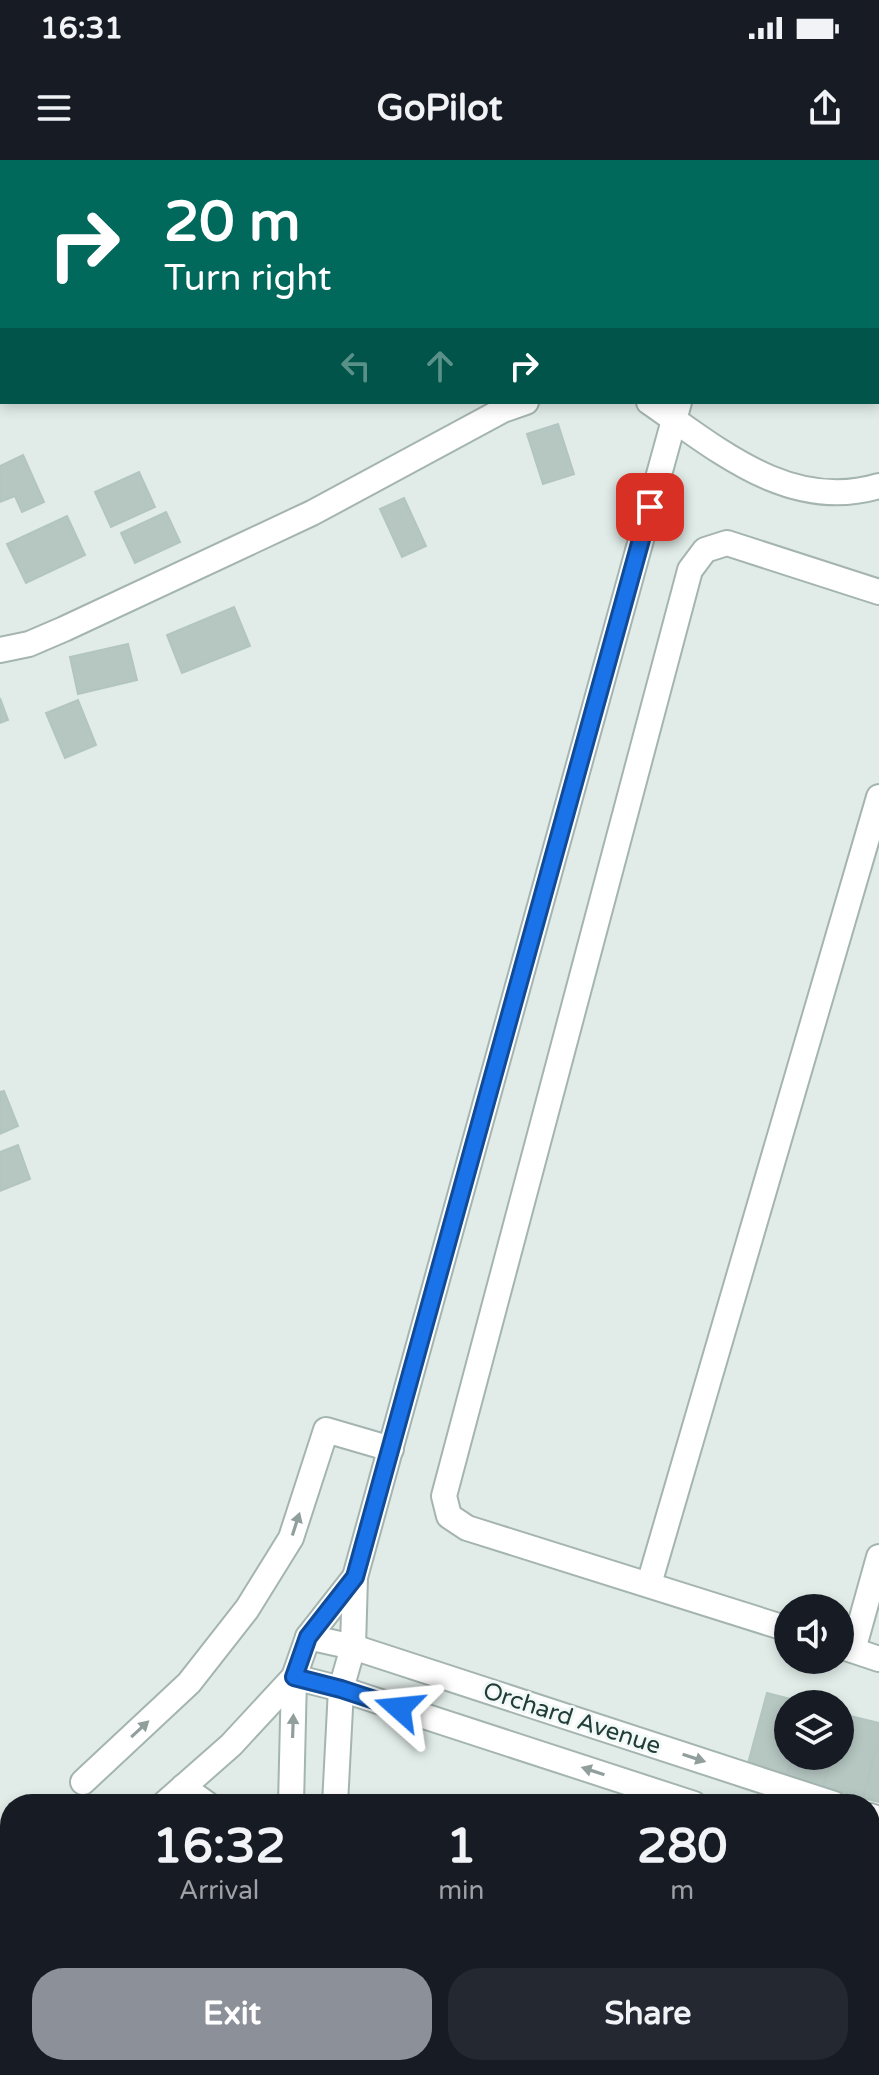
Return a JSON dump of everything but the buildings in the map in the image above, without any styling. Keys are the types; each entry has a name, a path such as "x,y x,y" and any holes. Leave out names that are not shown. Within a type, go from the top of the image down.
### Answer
{"street":[{"path":"0,650 29,644 52,634 312,513 503,410 520,404"},
{"path":"655,404 677,411 706,444 748,470 823,493 862,492 879,486"},
{"path":"336,1794 341,1689 353,1647 355,1577 677,411"},
{"path":"774,1624 467,1528 449,1516 444,1496 690,570 705,550 727,543 879,592"},
{"path":"649,1584 879,797"},
{"path":"83,1782 189,1683 247,1609 291,1538 326,1430 391,1449"},
{"path":"854,1626 879,1557"},
{"path":"291,1794 294,1677 308,1637 355,1577"},
{"name":"Orchard Avenue","path":"308,1637 353,1647 803,1794"},
{"path":"854,1651 879,1659"},
{"path":"428,1717 439,1675"},
{"path":"175,1794 231,1745 294,1677"},
{"name":"Orchard Avenue","path":"294,1677 341,1689 663,1794"},
{"path":"183,1787 193,1794"}],"route":[{"path":"399,1708 294,1677 308,1637 355,1577 650,507"}]}
